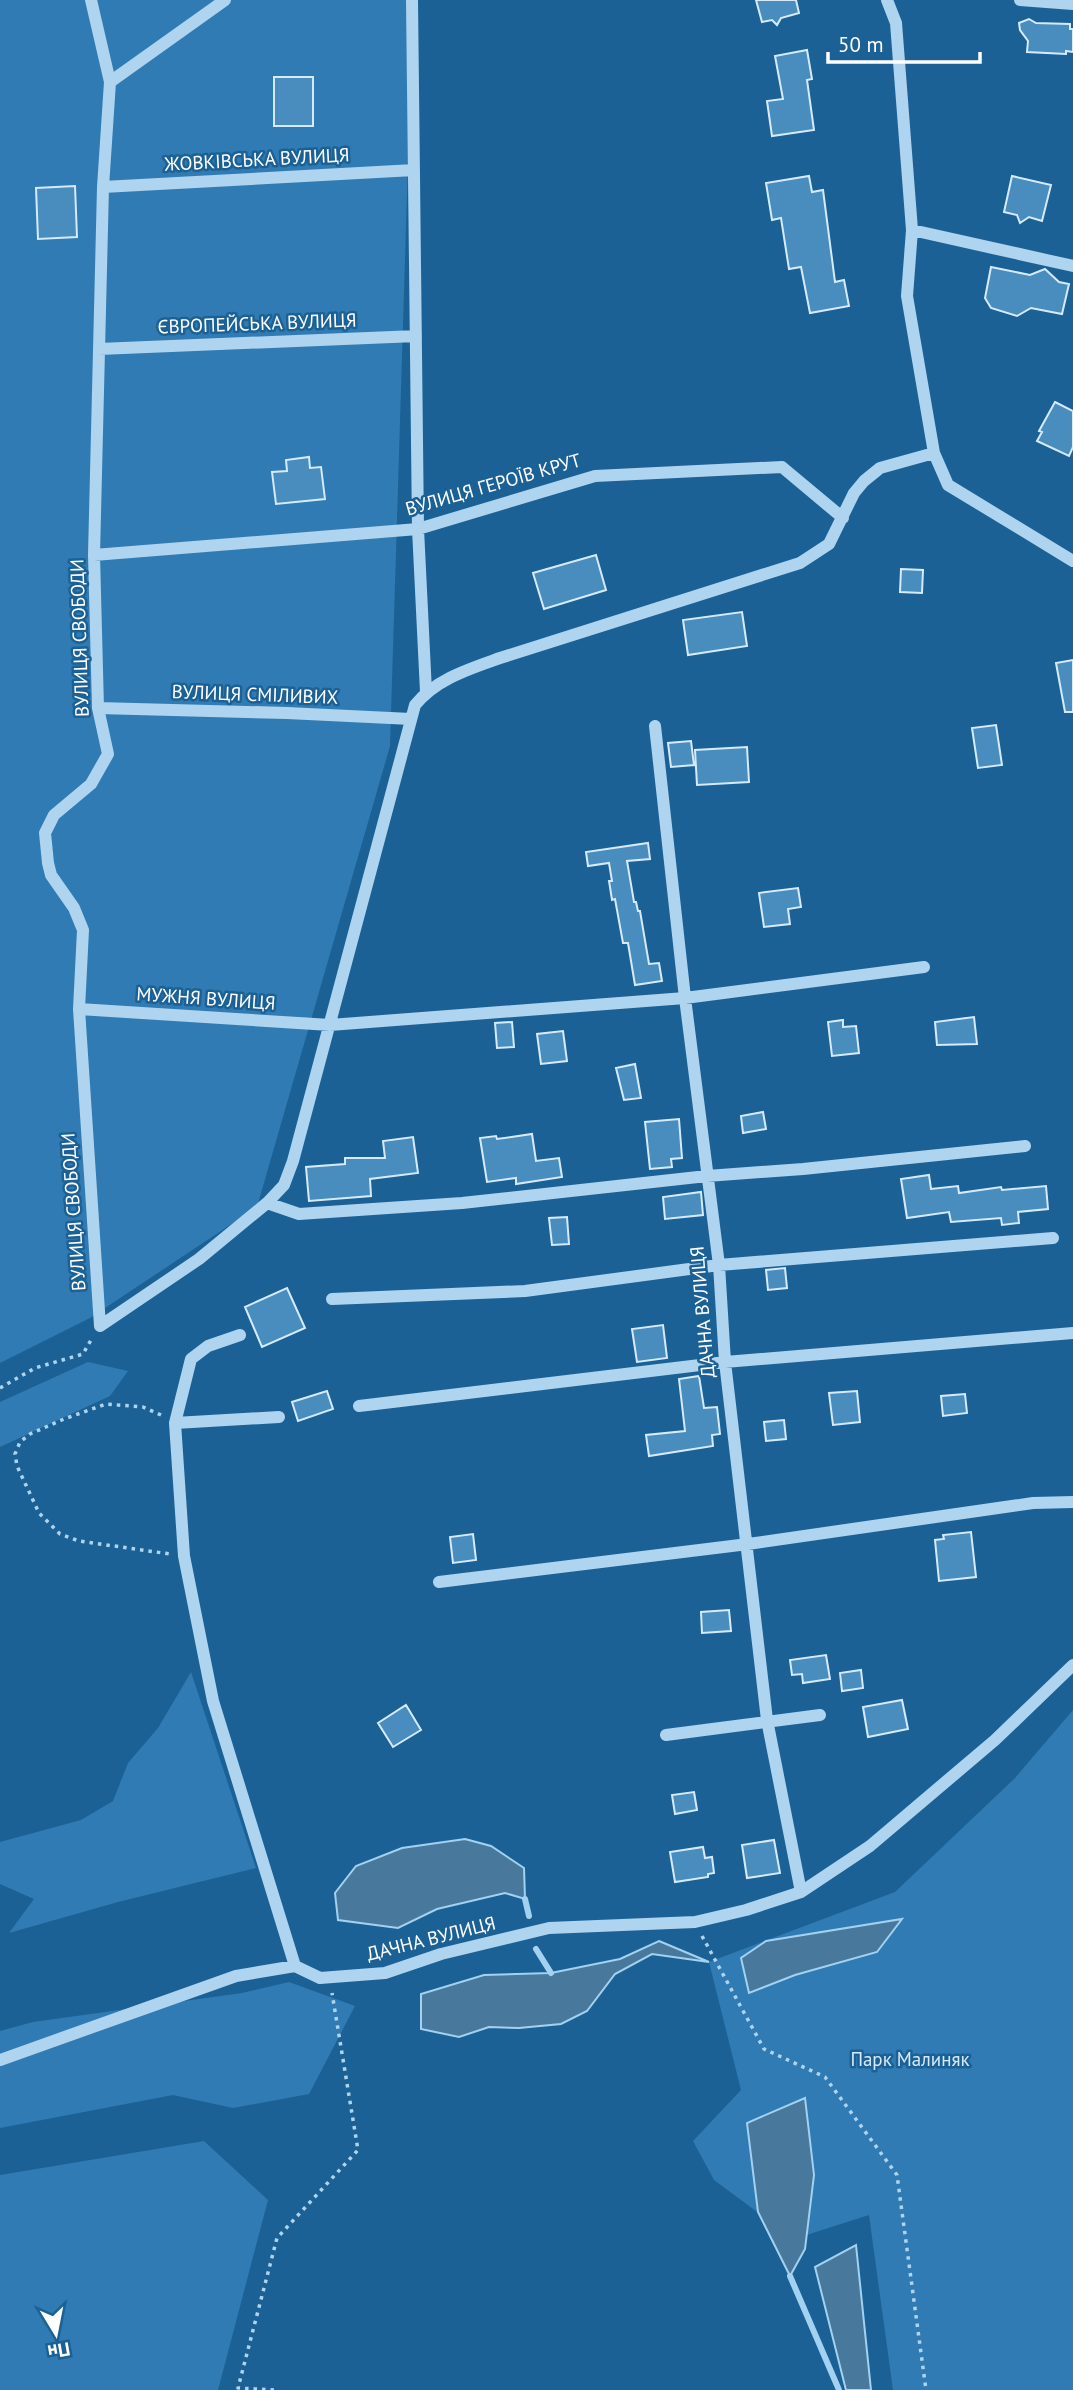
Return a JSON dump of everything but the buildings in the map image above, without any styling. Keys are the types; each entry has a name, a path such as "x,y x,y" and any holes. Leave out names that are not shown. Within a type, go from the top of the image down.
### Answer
{"street":[{"name":"ВУЛИЦЯ СВОБОДИ","path":"91,0 110,82 103,187 94,555 98,708 108,754 91,784 54,815 45,834 51,875 74,908 83,930 79,1009 100,1326"},
{"path":"110,82 225,0"},
{"path":"412,0 418,528 426,692"},
{"path":"887,0 896,23 912,230 907,296 934,453 948,485 1073,561"},
{"path":"1020,0 1073,4"},
{"name":"ЖОВКІВСЬКА ВУЛИЦЯ","path":"103,187 414,170"},
{"path":"912,230 1073,266"},
{"name":"ЄВРОПЕЙСЬКА ВУЛИЦЯ","path":"99,349 416,336"},
{"path":"100,1326 199,1259 267,1203 284,1185 293,1161 415,705 426,692 461,672 500,658 800,563 829,544 853,493 880,468 934,453"},
{"name":"ВУЛИЦЯ ГЕРОЇВ КРУТ","path":"94,555 418,528 595,476 782,467 843,518"},
{"name":"ВУЛИЦЯ СМІЛИВИХ","path":"98,708 411,719"},
{"name":"ДАЧНА ВУЛИЦЯ","path":"655,726 685,998 719,1265 725,1362 767,1720 801,1892"},
{"name":"МУЖНЯ ВУЛИЦЯ","path":"79,1009 330,1025 685,998 924,967"},
{"path":"267,1203 299,1214 462,1203 707,1176 1025,1146"},
{"path":"332,1299 525,1290 719,1265 1053,1238"},
{"path":"359,1406 725,1362 1073,1334"},
{"path":"0,2060 236,1976 295,1966 213,1701 184,1556 175,1423 191,1359 208,1346 240,1335"},
{"path":"175,1423 279,1417"},
{"path":"439,1582 748,1544 1033,1503 1073,1502"},
{"name":"ДАЧНА ВУЛИЦЯ","path":"295,1966 320,1978 330,1979 385,1973 441,1954 549,1928 695,1922 746,1910 801,1892 870,1846 995,1740 1073,1665"},
{"path":"666,1735 820,1715"}],"path":[{"path":"0,1388 35,1368 83,1354 100,1326"},
{"path":"175,1423 143,1407 106,1404 30,1434 20,1442 15,1454 17,1466 38,1513 60,1534 79,1541 184,1556"},
{"path":"695,1922 764,2049 825,2077 897,2175 926,2390"},
{"path":"274,2390 238,2388 276,2238 358,2150 330,1979"}],"green space":[{"path":"0,0 413,0 390,746 257,1207 90,1318 0,1363"},
{"path":"88,1362 128,1371 110,1396 0,1447 0,1402"},
{"path":"191,1672 256,1868 118,1902 9,1933 34,1899 0,1884 0,1842 81,1820 113,1801 128,1763 158,1728"},
{"name":"Парк Малиняк","path":"1073,1710 1073,2390 893,2390 869,2215 794,2239 714,2180 693,2141 741,2090 709,1962 895,1892 1015,1778"},
{"path":"289,1982 355,2006 309,2094 233,2108 173,2095 0,2128 0,2031 33,2022 242,1993"},
{"path":"204,2141 268,2200 218,2390 0,2390 0,2175"}],"shaded area":[{"path":"465,1839 491,1846 524,1868 525,1899 505,1893 437,1909 398,1928 338,1920 335,1893 356,1866 402,1848"},
{"path":"902,1919 877,1952 795,1975 749,1993 741,1958 766,1941"},
{"path":"659,1941 709,1962 652,1954 615,1974 587,2011 561,2024 519,2028 489,2027 459,2037 421,2029 421,1994 484,1975 551,1973 620,1959"},
{"path":"805,2098 814,2175 805,2249 790,2276 758,2212 747,2123"},
{"path":"856,2245 871,2390 846,2390 815,2267"}],"waterway":[{"path":"525,1899 529,1916"},
{"path":"536,1949 551,1973"},
{"path":"790,2276 839,2390"}]}
